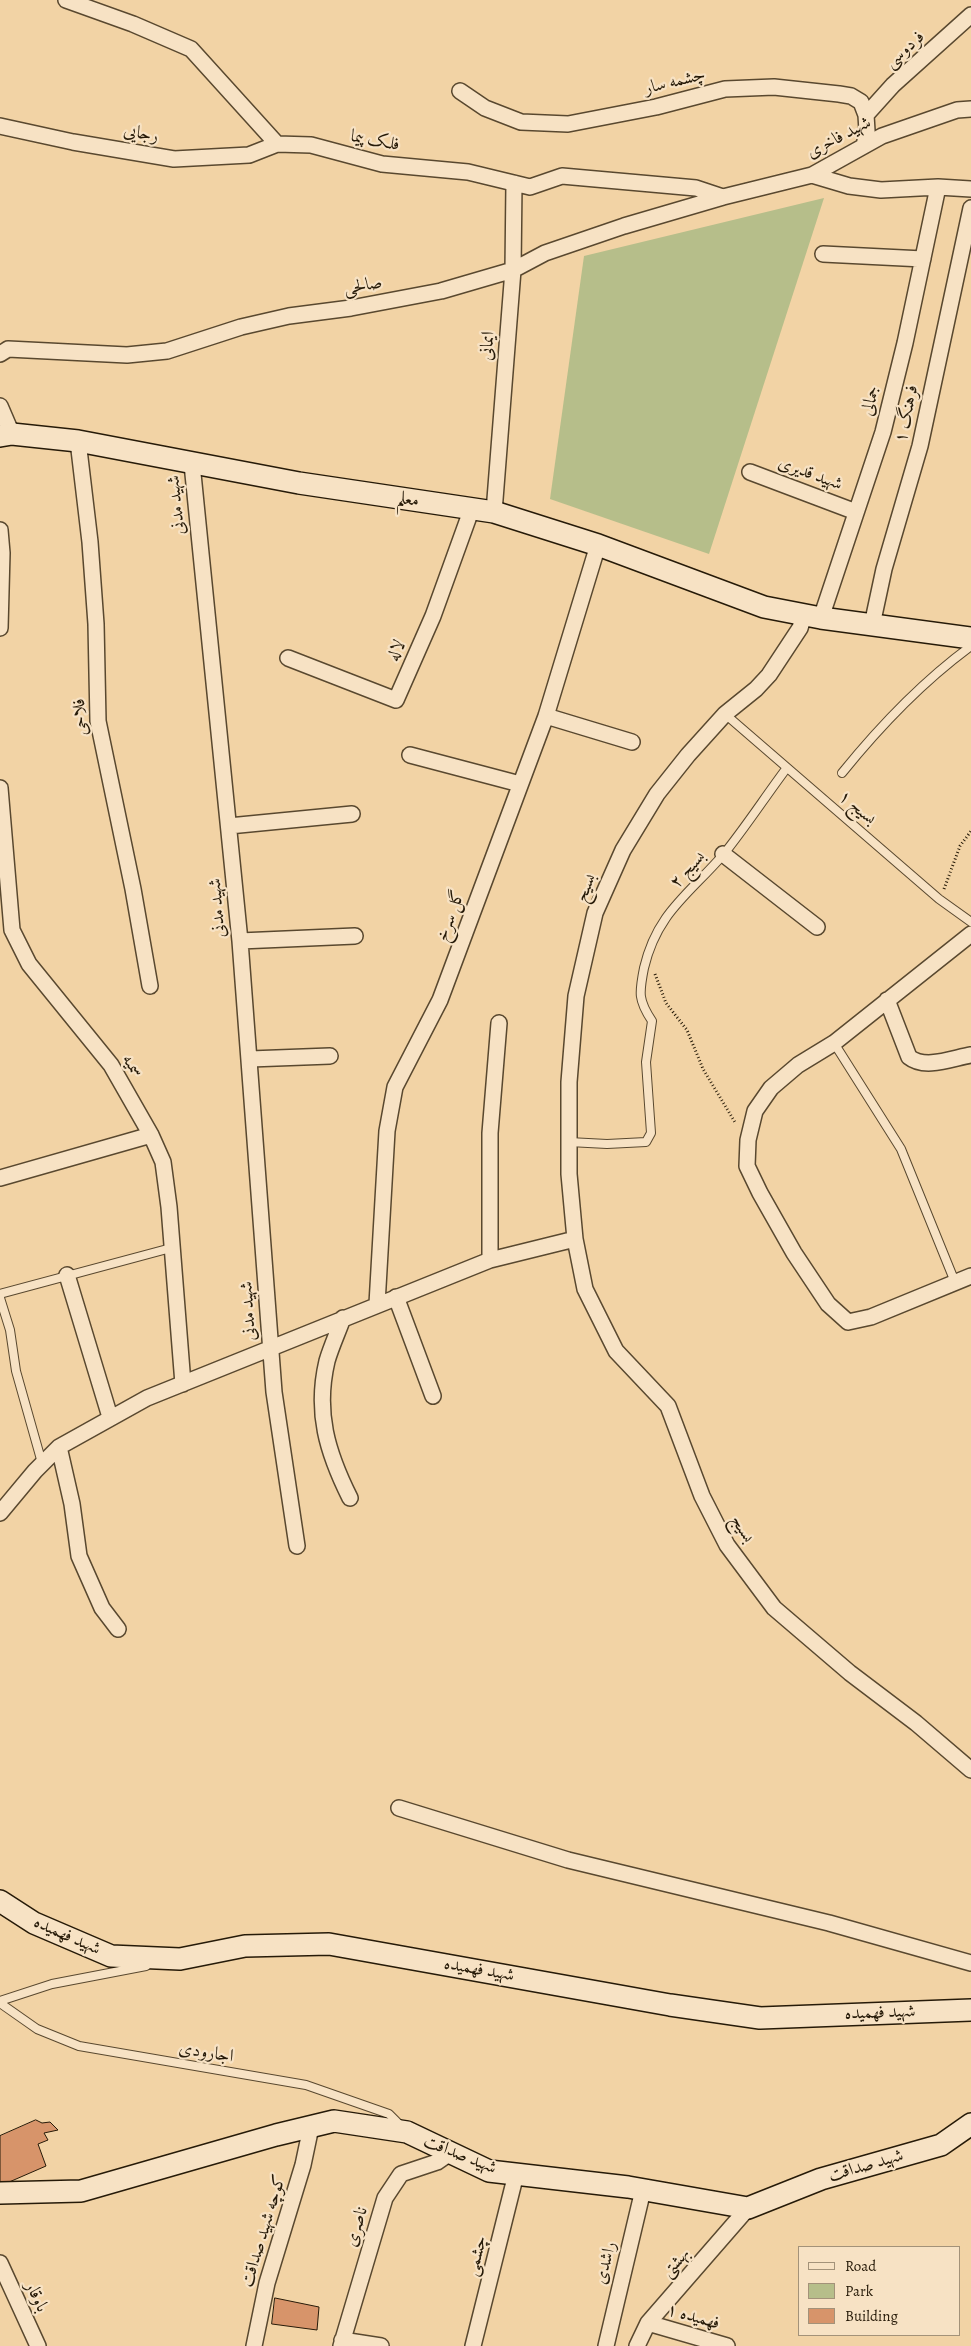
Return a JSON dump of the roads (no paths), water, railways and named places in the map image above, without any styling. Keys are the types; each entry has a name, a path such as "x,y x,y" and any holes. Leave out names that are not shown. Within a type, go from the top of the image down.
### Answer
{"street":[{"path":"66,0 133,24 191,50 277,144"},
{"name":"فردوسی","path":"866,115 893,85 971,15"},
{"name":"چشمه سار","path":"460,91 485,108 521,122 568,124 656,107 724,89 774,87 851,96 861,102 866,115"},
{"name":"شهید فاخری","path":"723,197 812,175 882,136 957,110 971,109"},
{"path":"864,146 867,131 866,115"},
{"name":"رجایی","path":"0,126 73,142 174,159 249,155 277,144"},
{"name":"فلک پیما","path":"277,144 311,145 382,164 468,172 530,187 562,176 696,188 723,197"},
{"path":"812,175 848,186 881,190 938,187 971,189"},
{"name":"ایمانی","path":"494,512 513,270 514,183"},
{"name":"جمالی","path":"813,617 856,512 883,432 938,187"},
{"name":"صالحی","path":"3,350 127,355 167,351 241,327 289,316 351,308 441,292 513,270 545,253 624,226 723,197"},
{"name":"فرهنگ ۱","path":"872,625 884,569 920,446 971,208"},
{"path":"823,254 923,259"},
{"path":"0,406 6,435"},
{"name":"معلم","path":"6,435 78,441 192,464 390,498 494,512 598,545 764,606 813,617 971,638"},
{"name":"فلاحی","path":"78,441 90,542 96,624 98,721 150,986"},
{"name":"شهید مدنی","path":"192,464 240,941 275,1402 297,1546"},
{"name":"شهید قدیری","path":"750,472 856,512"},
{"name":"لاله","path":"288,658 396,700 433,616 472,508"},
{"path":"0,530 2,553 0,628"},
{"name":"گل سرخ","path":"377,1304 387,1130 395,1086 440,1000 546,716 598,545"},
{"name":"بسیح","path":"575,1240 569,1174 569,1082 576,996 596,913 623,850 658,794 688,755 725,714 756,690 769,675 800,628 813,617"},
{"path":"546,716 632,742"},
{"path":"410,755 520,784"},
{"name":"سمیه","path":"0,788 12,930 29,964 111,1065 151,1135 163,1162 169,1207 183,1384"},
{"path":"229,826 352,814"},
{"path":"723,854 817,927"},
{"path":"971,934 834,1043 798,1064 771,1088 755,1111 748,1140 747,1166 760,1194 794,1253 828,1304 848,1322 870,1317 971,1276"},
{"path":"240,941 355,936"},
{"path":"887,1000 909,1057 914,1061 923,1064 971,1055"},
{"path":"490,1260 490,1133 499,1023"},
{"path":"250,1059 330,1056"},
{"path":"0,1178 151,1135"},
{"path":"0,1513 58,1447 148,1398 490,1260 575,1240"},
{"name":"بسیج","path":"575,1240 585,1289 616,1351 668,1406 702,1496 723,1537 774,1608 850,1674 916,1723 971,1770"},
{"path":"67,1275 110,1418"},
{"path":"396,1297 433,1396"},
{"path":"343,1318 327,1361 323,1395 324,1428 332,1461 350,1498"},
{"path":"58,1447 72,1504 79,1556 102,1608 118,1629"},
{"path":"399,1808 568,1860 829,1923 971,1964"},
{"name":"شهید فهمیده","path":"0,1901 34,1923 111,1956 180,1959 245,1946 329,1944 411,1957 670,2005 760,2018 971,2010"},
{"name":"شهید صداقت","path":"0,2193 81,2191 334,2121 407,2132 489,2171 643,2190 748,2208 821,2179 941,2145 971,2124"},
{"name":"کوچه شهید صداقت","path":"254,2346 267,2283 303,2165 311,2126"},
{"name":"ناصری","path":"341,2343 385,2198 393,2182 401,2174 437,2162 450,2153"},
{"name":"چشمی","path":"473,2346 516,2174"},
{"name":"راشدی","path":"606,2346 643,2190"},
{"name":"بهشتی","path":"637,2346 648,2323 748,2208"},
{"name":"باوقار","path":"0,2263 38,2346"},
{"name":"فهمیده ۱","path":"648,2323 727,2346"},
{"path":"341,2343 381,2346"}],"lane":[{"path":"842,773 863,746 938,670 971,646"},
{"name":"بسیج ۱","path":"725,714 786,769 867,835 939,899 971,922"},
{"name":"بسیج ۲","path":"569,1142 607,1144 646,1142 651,1133 646,1062 652,1021 640,1004 642,980 657,930 670,910 723,854 786,769"},
{"path":"834,1043 901,1149 955,1282"},
{"path":"42,1463 16,1370 10,1330 0,1296 67,1275 171,1248"},
{"path":"0,2002 52,1984 180,1959"},
{"name":"اجارودی","path":"0,2002 37,2029 79,2046 306,2085 389,2114 407,2132"}]}
